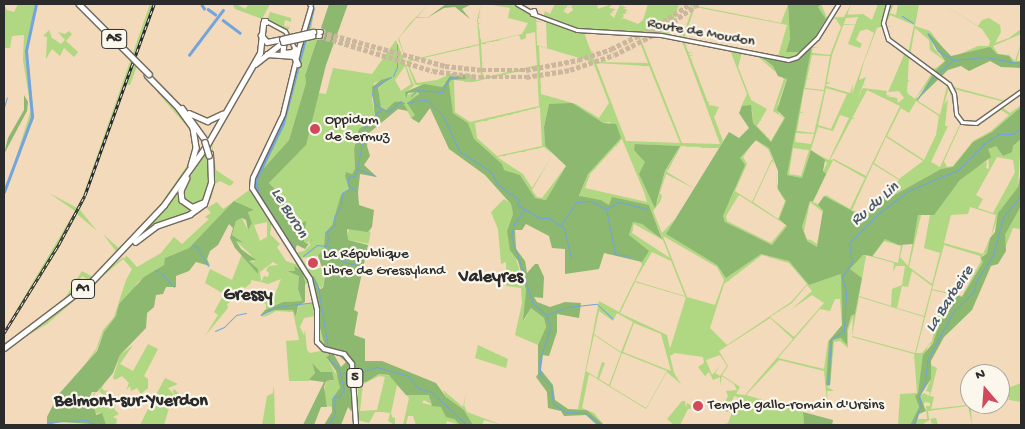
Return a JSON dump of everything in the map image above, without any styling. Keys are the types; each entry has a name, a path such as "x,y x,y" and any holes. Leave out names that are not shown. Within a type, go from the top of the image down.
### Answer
{"highway":[{"name":"A5","path":"78,4 172,98 189,121 196,136 196,154 188,174"},
{"name":"A5","path":"78,4 196,124 210,155 211,182 204,204 190,214 156,226 132,245"},
{"path":"265,23 261,34 264,40 272,42 312,34"},
{"path":"251,67 261,51 259,35 265,23"},
{"path":"283,41 289,37 321,34"},
{"path":"283,41 284,53 295,52"},
{"name":"A1","path":"33,329 116,259 188,174 251,67 266,50 283,41"},
{"path":"287,56 295,52"},
{"path":"251,67 269,53 295,57 298,63"},
{"name":"A1","path":"4,350 85,290 132,245 188,174 251,67"},
{"path":"172,98 195,117 208,121 220,117 231,103"},
{"path":"188,174 181,196 186,205 195,206 203,202 208,192 210,155"}],"main road":[{"name":"Route de Moudon","path":"517,4 533,12 539,18 582,31 663,36 786,60 798,56 820,34 838,4"},
{"path":"888,4 884,27 894,46 940,77 952,88 956,116 967,124 978,122 1021,91"},
{"path":"295,52 302,47 311,5"},
{"path":"265,23 283,30 295,52 298,63"},
{"name":"5","path":"298,63 280,123 253,179 252,188 308,276 315,299 315,337 324,349 345,355 354,368 356,425"}],"green space":[{"path":"4,4 7,10 14,12 18,4 38,4 27,51 34,115 4,196 31,110 23,60 24,35 12,36 10,48 4,48"},
{"path":"150,4 153,4 98,161 80,204 55,250 4,331 75,211 49,193 77,208 83,196"},
{"path":"237,4 245,9 249,4 270,4 262,19 235,9 233,5"},
{"path":"315,4 311,31 315,36 322,36 317,40 305,74 306,83 289,140 264,168 260,169 255,181 256,191 295,253 304,251 310,245 310,241 305,244 303,238 306,227 302,223 302,233 293,231 288,203 269,183 304,147 318,93 326,94 333,68 372,74 396,40 414,86 405,92 407,95 417,91 418,95 411,102 415,115 411,118 402,101 394,102 386,110 381,108 377,90 389,78 374,83 372,99 375,118 365,122 358,134 354,149 355,169 352,174 346,173 345,176 349,189 341,196 332,225 325,234 324,247 318,256 302,258 308,269 322,268 325,276 322,289 311,278 318,308 318,324 325,347 329,346 332,353 326,357 339,379 340,390 332,399 332,407 327,406 324,393 326,381 333,381 331,372 321,372 312,363 315,373 309,381 289,381 286,341 299,340 293,312 276,311 261,317 275,310 294,310 296,318 299,305 315,302 310,280 305,285 302,270 294,266 295,271 287,271 299,276 298,289 302,301 283,302 266,310 266,304 262,303 263,295 275,294 281,279 268,284 251,280 251,283 245,288 241,286 239,292 230,288 228,295 235,299 227,304 228,308 205,336 218,315 214,312 224,294 205,283 210,269 232,280 242,254 258,274 258,269 249,261 255,262 251,255 236,241 244,243 232,235 236,221 242,218 248,230 252,223 248,212 253,210 245,208 236,201 189,248 167,257 164,265 138,282 128,298 119,304 116,316 104,332 96,351 79,373 96,349 103,330 114,317 126,280 132,269 123,259 47,324 30,334 123,257 125,259 126,255 137,267 161,253 174,237 182,244 209,219 205,217 211,213 207,208 217,202 223,209 252,188 252,182 281,123","holes":["405,66 411,84 401,91 395,80","267,222 267,237 260,241 254,225","272,222 298,261 295,264 286,261 277,247 280,244 270,234","273,262 278,265 269,266 266,270 269,273 268,277 264,276 261,282 260,272","315,316 313,341 321,351 310,353 307,350 305,330 304,335 300,327 304,318"]},
{"path":"329,4 348,4 326,65 306,145 269,183 288,203 293,231 302,233 301,223 306,221 304,242 308,244 313,238 305,249 297,245 294,252 263,203 255,181 260,169 264,168 289,140 306,83 305,75 317,40 322,39 325,30 321,28"},
{"path":"429,4 417,17 432,18 416,18 399,38 405,59 398,39 410,23"},
{"path":"446,4 472,4 462,9 470,19 455,7 444,8 427,18"},
{"path":"481,4 478,21 481,43 522,34 528,23 508,18 510,8 487,4 516,4 537,17 556,25 540,17 544,16 545,11 550,14 555,4 563,4 564,8 564,4 568,5 563,11 568,14 573,10 571,4 597,4 598,9 612,4 609,8 615,9 610,14 614,18 620,5 627,8 623,8 627,10 625,14 622,13 624,16 618,23 623,18 638,24 643,20 648,4 679,4 668,35 682,38 693,7 686,4 781,23 788,4 790,39 786,52 821,27 826,19 818,7 821,4 827,18 844,17 851,4 847,15 863,14 872,20 878,4 894,4 890,13 896,15 898,4 919,4 915,26 930,31 946,52 929,33 934,48 945,61 916,98 921,96 918,101 940,115 947,86 940,78 942,77 954,87 1006,101 1021,90 1003,108 1010,113 1021,105 1021,107 992,132 973,142 953,168 941,169 887,199 882,195 899,180 873,164 852,210 822,208 823,212 810,202 804,231 807,239 817,244 823,213 817,247 807,241 802,227 810,201 827,163 813,152 829,160 849,118 840,115 833,131 818,127 802,178 787,175 811,46 794,60 763,60 773,66 776,72 756,55 742,52 738,67 751,100 767,109 757,126 771,141 784,118 773,111 784,79 781,77 787,78 778,104 779,114 785,118 771,142 753,123 752,110 742,106 740,109 747,94 730,50 684,41 709,105 719,107 714,117 723,141 719,148 681,146 667,172 695,189 666,174 660,193 662,196 660,202 653,211 662,233 675,219 666,234 717,265 726,278 761,254 789,261 809,285 841,274 842,325 829,341 827,385 830,385 833,340 841,338 847,343 847,330 851,316 855,314 862,278 850,269 863,255 866,256 859,296 891,306 892,289 902,285 905,266 896,266 893,272 894,263 869,256 885,239 903,245 900,257 908,266 918,215 921,215 909,267 932,284 940,253 924,248 930,215 934,214 960,180 972,170 987,161 986,168 989,169 988,149 996,145 1003,156 1021,139 1018,187 1001,209 991,237 996,215 970,207 968,214 951,215 944,243 983,254 990,238 987,253 983,255 983,262 962,297 932,290 916,353 922,353 932,341 937,317 946,309 950,295 952,307 946,311 933,343 928,346 918,393 915,396 919,407 910,425 898,425 900,394 917,393 914,354 852,337 850,378 852,336 853,316 848,330 848,348 840,341 834,342 830,386 827,387 834,391 827,391 828,412 824,371 779,360 746,395 803,412 804,425 722,425 728,423 738,397 734,396 728,412 721,410 728,396 726,391 737,390 734,384 722,376 720,385 720,377 713,380 709,372 705,376 698,367 704,363 703,357 675,353 670,356 674,373 681,384 667,372 646,409 589,374 582,408 587,410 578,409 599,301 619,312 642,265 629,235 633,222 642,224 662,238 649,205 609,205 601,200 579,197 588,174 621,138 610,122 602,123 572,104 549,104 544,127 545,146 554,155 544,147 497,157 523,174 532,188 552,156 532,190 537,197 542,198 566,166 546,200 535,198 520,175 503,170 502,164 473,139 468,123 453,113 449,83 451,80 464,79 458,74 443,84 442,87 415,85 406,61 479,44 477,20","holes":["695,7 787,25 778,56 684,38","890,15 914,25 908,54 889,37 885,26","858,17 848,44 860,48 862,44 856,40 860,31 867,29 874,33 852,94 853,84 850,93 826,86 832,55 846,18","536,18 546,22 547,48 537,45","830,19 836,19 841,27 830,55 812,53 813,44","883,26 888,41 904,55 888,92 899,91 904,98 898,103 897,98 886,96 887,91 863,88 858,98 866,77 859,80 877,28","915,28 929,40 930,50 945,61 936,68 931,69 910,56","535,32 537,65 483,78 481,44 519,35 521,40 526,38 526,34","584,33 637,35 648,63 595,62","639,35 682,41 720,144 682,143","479,45 481,79 475,80 474,75 452,73 437,80 417,83 407,62","539,46 593,62 609,103 599,118 576,104 541,94","812,55 830,56 824,90 805,88","909,58 932,73 915,99 907,93","596,63 649,66 680,143 626,141","537,67 539,106 470,122 455,112 454,80 473,82","949,87 955,115 960,124 940,167 931,162 948,126 945,126 948,99 944,105","826,88 847,94 831,129 818,125","804,89 824,91 814,133 797,131","954,89 1005,102 973,124 962,121 956,112","867,90 900,106 866,176 834,159 830,160","916,101 939,116 936,135 924,160 887,136 901,108 909,113","540,107 542,146 497,156 477,138 475,123","1001,110 1009,115 991,131 973,141 953,166 947,167 944,161 961,124 978,124","796,133 814,134 811,144 795,142","886,137 923,161 899,179 874,163","622,139 647,202 585,188 590,174","635,144 680,146 665,172 657,203 644,159","793,148 809,150 801,176 789,174","997,157 1013,160 1015,172 993,213 978,208 983,199 976,195","833,160 865,178 850,209 826,195 818,204 813,202","634,224 663,240 670,258 632,233","663,236 717,267 724,280 715,305 687,297","884,241 901,246 898,263 873,256","944,245 980,256 981,261 962,296 932,289","652,252 671,261 685,296 635,281","762,255 789,263 807,284 791,302 727,345 710,328 724,284","912,271 932,286 924,316 897,308 902,286 908,287","635,282 686,297 670,349 667,335 620,313","807,285 812,291 792,309 812,295 824,303 794,337 770,317 792,303","859,297 924,317 915,353 852,336","835,299 840,299 842,325 828,341 824,369 778,358 820,309 830,311","599,311 613,321 617,313 633,322 621,352 594,334","770,318 793,339 745,395 736,394 740,387 722,375 728,366 719,351","634,323 661,334 671,371 623,352","594,335 621,353 609,385 599,379 605,363 602,362 597,378 586,371","622,353 667,371 646,408 610,386","720,355 727,366 720,376 715,373 720,366 712,375 706,360"]},
{"path":"788,4 821,4 818,7 826,19 811,43 799,52 786,52 790,39"},
{"path":"942,4 978,26 982,20 989,18 1000,25 1001,32 995,43 1009,38 1021,29 1021,34 993,46 998,54 1009,55 1015,61 1021,43 1017,61 1021,61 1016,63 958,55 978,46 989,46 990,41 982,29"},
{"path":"270,12 291,18 291,22 285,20 284,26 289,27 290,23 289,29 285,31 267,20"},
{"path":"49,30 52,38 61,44 65,40 58,32 65,34 69,31 72,34 66,41 78,52 74,57 64,48 60,56 52,49 46,59 47,37 43,36"},
{"path":"929,33 951,56 990,47 997,54 1009,56 1013,62 1021,61 1021,68 1001,67 990,61 969,71 961,66 948,70 917,100 935,71 945,61 927,34"},
{"path":"812,45 787,175 802,178 811,150 825,160 823,171 826,174 813,201 810,201 802,227 807,241 817,247 823,210 818,205 824,196 860,215 882,195 887,199 941,169 953,167 973,142 992,132 1021,107 1021,139 1013,146 1012,152 1003,156 996,146 988,149 991,157 960,180 934,215 918,215 913,244 899,245 885,239 872,256 863,255 850,269 862,278 855,314 851,316 847,330 847,345 841,338 833,340 830,385 826,385 829,341 842,325 841,274 809,285 789,261 761,254 726,278 717,265 666,234 729,132 739,138 749,128 739,113 742,106 751,105 753,123 771,142 785,118 777,110 787,79 778,76 773,66 758,55 794,60","holes":["756,140 769,148 778,171 778,189 786,201 779,219 787,226 772,245 725,222 723,216 745,165 740,158"]},
{"path":"135,58 173,96 170,100 190,126 195,141 193,159 184,175 155,212 191,160 194,146 191,131 157,92 158,87 137,66 130,85 126,84"},
{"path":"467,75 466,79 451,80 449,83 453,113 468,123 474,139 502,164 504,170 520,175 535,198 546,200 566,166 545,146 544,127 549,104 572,103 603,123 616,124 621,138 588,174 579,196 601,200 609,205 612,197 649,205 662,239 642,224 633,222 629,235 649,251 642,262 604,253 599,269 565,274 565,249 552,248 549,236 526,224 522,230 515,230 516,249 525,261 527,273 535,264 538,264 544,277 543,298 534,297 537,302 550,307 565,302 581,303 579,318 557,314 557,332 549,356 543,355 541,370 553,385 555,400 568,409 587,410 604,425 597,425 586,415 564,416 561,411 548,408 547,392 536,377 538,374 538,345 546,327 544,318 531,308 523,321 526,290 518,261 510,250 507,231 513,214 511,204 485,175 449,149 430,108 419,123 411,118 415,115 407,103 419,94 417,92 408,93 406,98 405,92 424,84 442,87 450,76"},
{"path":"391,77 378,88 381,108 386,110 394,102 402,101 408,111 398,109 369,133 367,146 370,156 364,165 377,177 360,174 358,193 359,205 374,210 372,227 368,232 347,229 348,240 368,245 354,310 358,312 354,335 365,339 365,361 382,361 436,383 446,397 464,410 473,425 460,425 454,419 446,417 441,407 432,406 429,395 406,395 389,375 379,374 366,382 360,381 358,387 358,372 353,362 342,351 325,347 319,325 311,278 314,276 320,289 323,288 325,276 318,256 324,247 325,233 332,225 341,195 349,189 345,176 346,172 352,174 355,169 354,149 359,129 375,118 372,87 381,80"},
{"path":"24,95 28,102 27,111 4,154 8,138 24,110"},
{"path":"756,140 769,148 774,164 772,161 753,202 778,219 785,201 777,188 776,169 777,184 786,201 779,219 785,225 739,195 726,216 727,221 771,243 786,225 772,245 725,222 723,216 734,191 740,158 751,145 743,157 747,164 735,191 752,202 772,159 768,149"},
{"path":"212,143 216,170 234,182 230,186 220,181 215,184 211,199 193,215 204,205 211,192"},
{"path":"635,144 680,146 665,171 655,208 639,174 645,162 634,150"},
{"path":"207,151 210,179 203,200 195,206 185,202 182,193 186,183"},
{"path":"96,171 80,210 97,231 77,214 66,234"},
{"path":"1021,171 1021,206 1005,235 1006,251 998,264 991,266 972,310 944,337 931,361 931,379 920,396 926,411 919,414 916,425 910,425 919,407 915,396 918,393 923,355 933,343 942,316 952,307 951,293 962,297 983,262 981,258 987,253 990,238 995,232 998,213 1018,187"},
{"path":"182,186 181,196 196,210 146,231"},
{"path":"504,199 511,204 513,214 507,231 526,290 524,321 531,308 544,318 546,327 538,345 515,335 522,303 521,288 506,286 507,281 512,282 514,275 506,272 506,262 501,264 498,229 491,212"},
{"path":"234,201 254,210 248,212 252,223 248,230 246,220 242,218 236,221 232,235 244,243 236,241 241,249 256,260 249,261 258,269 258,274 235,248 230,238 233,228 229,224 218,245 210,251 207,259 210,266 196,262 189,271 176,276 176,287 166,287 163,294 156,295 154,307 147,313 146,328 120,355 113,373 97,392 92,392 87,402 74,407 94,407 96,415 102,413 106,425 61,422 47,425 47,417 58,395 97,351 104,332 116,316 119,304 144,277 164,265 165,258 189,248"},
{"path":"1021,206 1021,229 1013,228 1005,248 1005,235"},
{"path":"155,212 119,253 103,234 121,250"},
{"path":"349,228 371,232 369,244 347,240"},
{"path":"66,234 58,249 4,336"},
{"path":"116,256 80,290 87,279 82,276 74,288 79,291 26,331 61,304 82,271 93,277"},
{"path":"294,266 302,270 305,282 305,302 298,306 296,317 293,310 275,310 260,316 265,310 283,302 302,301 298,289 299,276 287,271 295,271"},
{"path":"148,344 158,349 144,376 148,379 148,388 141,394 137,388 131,391 130,386 126,390 129,383 122,376 115,380 113,378 120,355 133,345 120,364 133,371"},
{"path":"478,345 508,359 506,368 475,358"},
{"path":"333,353 341,367 346,362 337,354 350,362 353,413 348,407 341,425 324,425 332,412 332,399 340,388 336,371 326,357"},
{"path":"312,363 321,372 332,372 334,380 326,381 324,387 327,407 321,407 314,425 303,425 324,382 309,380 315,373"},
{"path":"931,365 937,368 930,396 934,397 931,409 960,407 928,411 929,419 936,418 938,425 931,423 931,419 923,424 926,425 916,425 918,419 927,419 926,406 930,406 930,403 925,402 922,406 920,396 924,393 929,396 930,392 926,391 931,379"},
{"path":"380,374 392,376 410,395 430,395 431,404 424,400 422,403 441,407 460,425 447,421 446,425 416,425 413,416 408,416 406,425 403,425 409,398 397,385 391,413 392,417 395,418 395,425 388,421 390,413 375,412 369,423 357,420 358,384","holes":["379,376 385,377 377,410 360,411 363,384"]},
{"path":"165,378 178,384 168,388 175,396 174,389 179,394 169,408 164,425 140,425 148,409 153,411 157,401 164,402 157,393"},
{"path":"105,382 102,388 104,391 108,390 105,393 108,395 107,403 111,397 117,402 114,409 119,414 113,417 117,419 116,425 106,425 100,413 95,414 94,407 74,408 87,402 96,391 93,399 98,406 98,397 103,395 99,391"},
{"path":"1021,383 1021,402 1010,400 1010,387"},
{"path":"274,385 275,425 262,425 267,396 273,393"},
{"path":"467,389 464,405 467,412 502,425 484,420 482,425 473,425 464,410 446,397 443,390 463,407"},
{"path":"682,401 685,401 686,408 687,403 695,408 688,409 680,425 674,425 667,419"},
{"path":"587,410 594,413 604,425"},
{"path":"803,412 833,420 832,425 804,425"}],"waterway":[{"path":"4,192 32,117 26,51 36,4"},
{"name":"Le Buron","path":"281,231 258,194 255,181 283,123 313,8"},
{"path":"208,9 215,14"},
{"path":"189,55 223,10"},
{"path":"902,16 913,23"},
{"path":"223,20 240,33"},
{"path":"928,34 938,51 952,59"},
{"path":"393,76 397,67 397,44"},
{"path":"917,99 933,78 953,60 986,57 1021,64"},
{"path":"391,77 374,87 372,94 375,104 388,112 400,102 404,103"},
{"path":"418,90 442,92 449,78 462,77"},
{"path":"411,96 416,91"},
{"path":"4,107 7,97"},
{"path":"407,103 419,100"},
{"path":"421,100 427,100 443,116 459,151 491,172 497,184 519,200 517,205 525,209 514,224 511,236 526,281"},
{"path":"303,256 317,245 326,246 329,236 326,232 335,225 334,217 341,206 342,193 349,189 348,177 354,176 357,169 365,127 379,119 376,114 380,110"},
{"name":"Ru du Lin","path":"828,384 831,339 844,331 846,292 842,277 852,262 849,243 879,213 910,190 958,170 985,143 999,134 1012,134 1021,128"},
{"path":"357,169 375,176"},
{"path":"349,186 356,191"},
{"name":"La Barbeire","path":"913,425 921,406 919,396 924,386 928,359 953,312 974,291 976,281 993,255 1003,217 1019,198 1021,191"},
{"path":"560,226 576,202 591,201 606,209 615,254 629,256"},
{"path":"606,209 619,202 647,209"},
{"path":"526,210 540,218 549,218 564,228 571,259"},
{"name":"Le Buron","path":"286,239 294,249"},
{"path":"192,245 197,247 208,266"},
{"path":"328,247 333,248 344,262 362,266"},
{"name":"Le Buron","path":"294,249 318,287 328,349"},
{"path":"155,270 159,272"},
{"path":"161,273 174,287"},
{"path":"526,283 532,302 546,315 549,323 550,329 540,358 540,375 551,386 553,404 566,412 585,413 601,425"},
{"path":"261,315 275,307 313,302"},
{"path":"546,315 567,307 597,304 612,318"},
{"path":"215,331 224,327 236,315 246,313"},
{"name":"Le Buron","path":"328,425 335,414 334,396 339,397 344,389 338,367 329,360 329,353"},
{"path":"358,373 377,367 408,376 418,388 431,392 467,425"},
{"path":"340,373 351,374"},
{"path":"47,422 86,420 95,425"}],"tunnel":[{"path":"321,32 445,66 481,70 526,70 578,60 611,49 652,29 690,4"},
{"path":"320,36 433,71 479,77 526,77 570,70 614,55 657,33 698,4"}],"railway":[{"path":"4,333 59,244 85,195 154,4"}],"place":[{"name":"Oppidum de Sermuz","path":"315,129"},
{"name":"La République Libre de Gressyland","path":"313,263"},
{"name":"Temple gallo-romain d'Ursins","path":"698,406"}],"district":[{"name":"Valeyres","path":"491,278"},
{"name":"Gressy","path":"248,296"},
{"name":"Belmont-sur-Yverdon","path":"131,402"}]}
